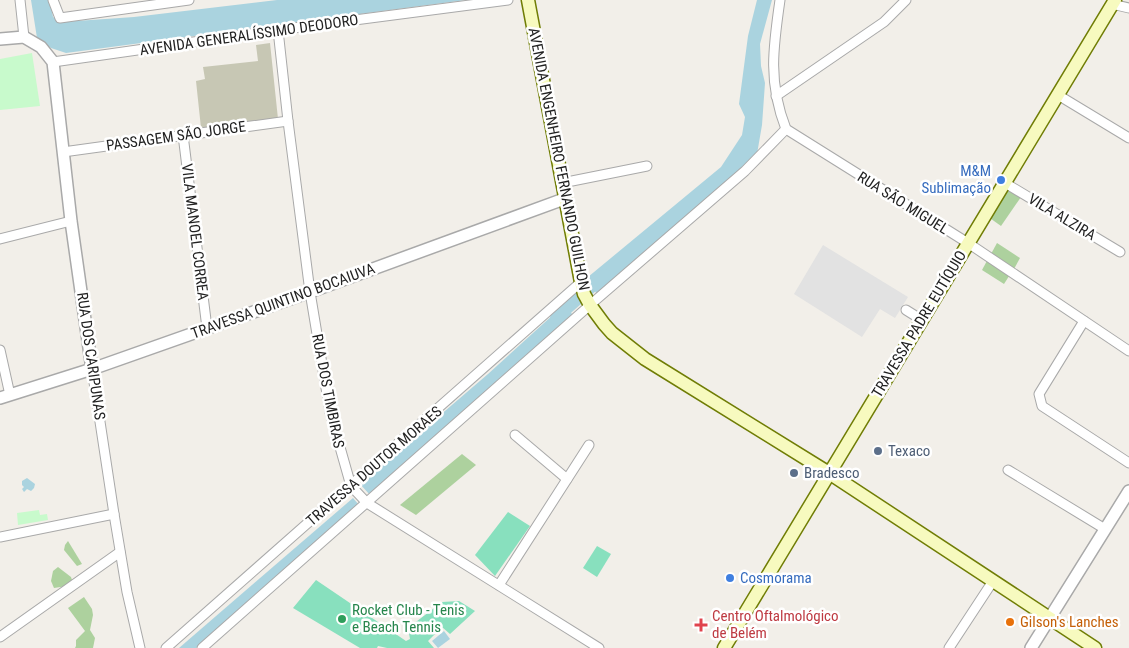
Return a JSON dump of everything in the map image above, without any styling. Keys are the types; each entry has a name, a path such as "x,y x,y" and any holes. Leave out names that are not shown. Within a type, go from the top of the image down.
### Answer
{"main road":[{"name":"AVENIDA ENGENHEIRO FERNANDO GUILHON","path":"528,0 564,200 584,294 590,305 612,333 645,359 829,473 1095,648"},
{"name":"TRAVESSA PADRE EUTÍQUIO","path":"724,648 1114,2"}],"street":[{"path":"20,0 24,37"},
{"path":"53,0 60,18 188,0"},
{"name":"AVENIDA GENERALÍSSIMO DEODORO","path":"53,62 508,0"},
{"path":"780,0 773,58 778,108 786,129"},
{"path":"776,96 884,22 906,0"},
{"path":"1114,2 1129,8"},
{"name":"RUA DOS TIMBIRAS","path":"278,30 310,292 330,412 351,486 367,503 599,648"},
{"path":"0,39 24,37 40,47 53,62"},
{"name":"RUA DOS CARIPUNAS","path":"53,62 71,221 92,369 120,552 140,648"},
{"path":"1058,95 1129,138"},
{"name":"PASSAGEM SÃO JORGE","path":"63,152 288,121"},
{"name":"RUA SÃO MIGUEL","path":"786,129 968,243 1129,351"},
{"name":"TRAVESSA DOUTOR MORAES","path":"202,648 590,305 745,171 786,129"},
{"name":"VILA MANOEL CORREA","path":"182,135 208,328"},
{"path":"562,184 647,166"},
{"name":"VILA ALZIRA","path":"1005,183 1120,252"},
{"name":"TRAVESSA QUINTINO BOCAIUVA","path":"5,396 92,369 564,200"},
{"path":"0,239 71,221"},
{"name":"TRAVESSA DOUTOR MORAES","path":"166,648 581,282"},
{"path":"906,310 922,320"},
{"path":"1084,322 1038,394 1042,406 1129,463"},
{"path":"0,350 5,396"},
{"path":"514,435 567,479"},
{"path":"498,585 589,445"},
{"path":"1008,470 1105,529"},
{"path":"1031,648 1129,491"},
{"path":"0,537 114,514"},
{"path":"0,637 120,552"},
{"path":"949,648 993,581"}],"shaded area":[{"path":"270,43 278,119 201,128 196,81 205,79 203,67 258,61 256,45"},
{"path":"823,245 908,297 895,318 880,309 862,337 794,294"}],"green space":[{"path":"32,53 40,106 0,110 0,59"},
{"path":"1007,187 1021,197 1001,226 987,216"},
{"path":"997,243 1020,258 1014,269 991,254"},
{"path":"988,259 1011,273 1004,284 982,270"},
{"path":"462,454 476,465 416,515 400,505"},
{"path":"39,510 40,515 47,514 48,520 18,525 17,513"},
{"path":"508,512 530,526 495,576 475,555"},
{"path":"68,541 82,564 77,566 64,550"},
{"path":"597,546 611,554 597,577 583,568"},
{"path":"58,567 71,577 72,580 67,586 54,588 51,581 53,571"},
{"name":"Rocket Club - Tenis e Beach Tennis","path":"316,580 406,641 410,639 408,628 442,602 459,601 475,611 450,634 442,627 428,641 434,648 387,648 378,646 377,648 360,648 293,608"},
{"path":"84,597 92,609 93,615 90,630 95,638 93,648 75,648 76,640 85,631 68,608"}],"water":[{"path":"31,0 50,0 53,17 62,22 134,17 277,0 466,0 66,53 51,48 37,38"},
{"path":"757,0 772,0 760,44 761,66 765,83 762,125 757,154 597,295 588,277 721,167 742,135 745,117 739,104 748,36"},
{"path":"566,303 573,316 370,495 360,484 488,374"},
{"path":"27,478 35,484 31,491 27,489 24,492 22,481"},
{"path":"353,498 359,505 196,648 179,648"},
{"path":"444,631 450,639 438,648 432,641"}],"waterway":[{"path":"556,318 605,275"}],"place":[{"name":"M&M Sublimação","path":"1001,180"},
{"name":"Texaco","path":"878,451"},
{"name":"Bradesco","path":"794,473"},
{"name":"Cosmorama","path":"730,578"},
{"name":"Rocket Club - Tenis e Beach Tennis","path":"342,619"},
{"name":"Gilson's Lanches","path":"1010,622"},
{"name":"Centro Oftalmológico de Belém","path":"701,625"}]}
